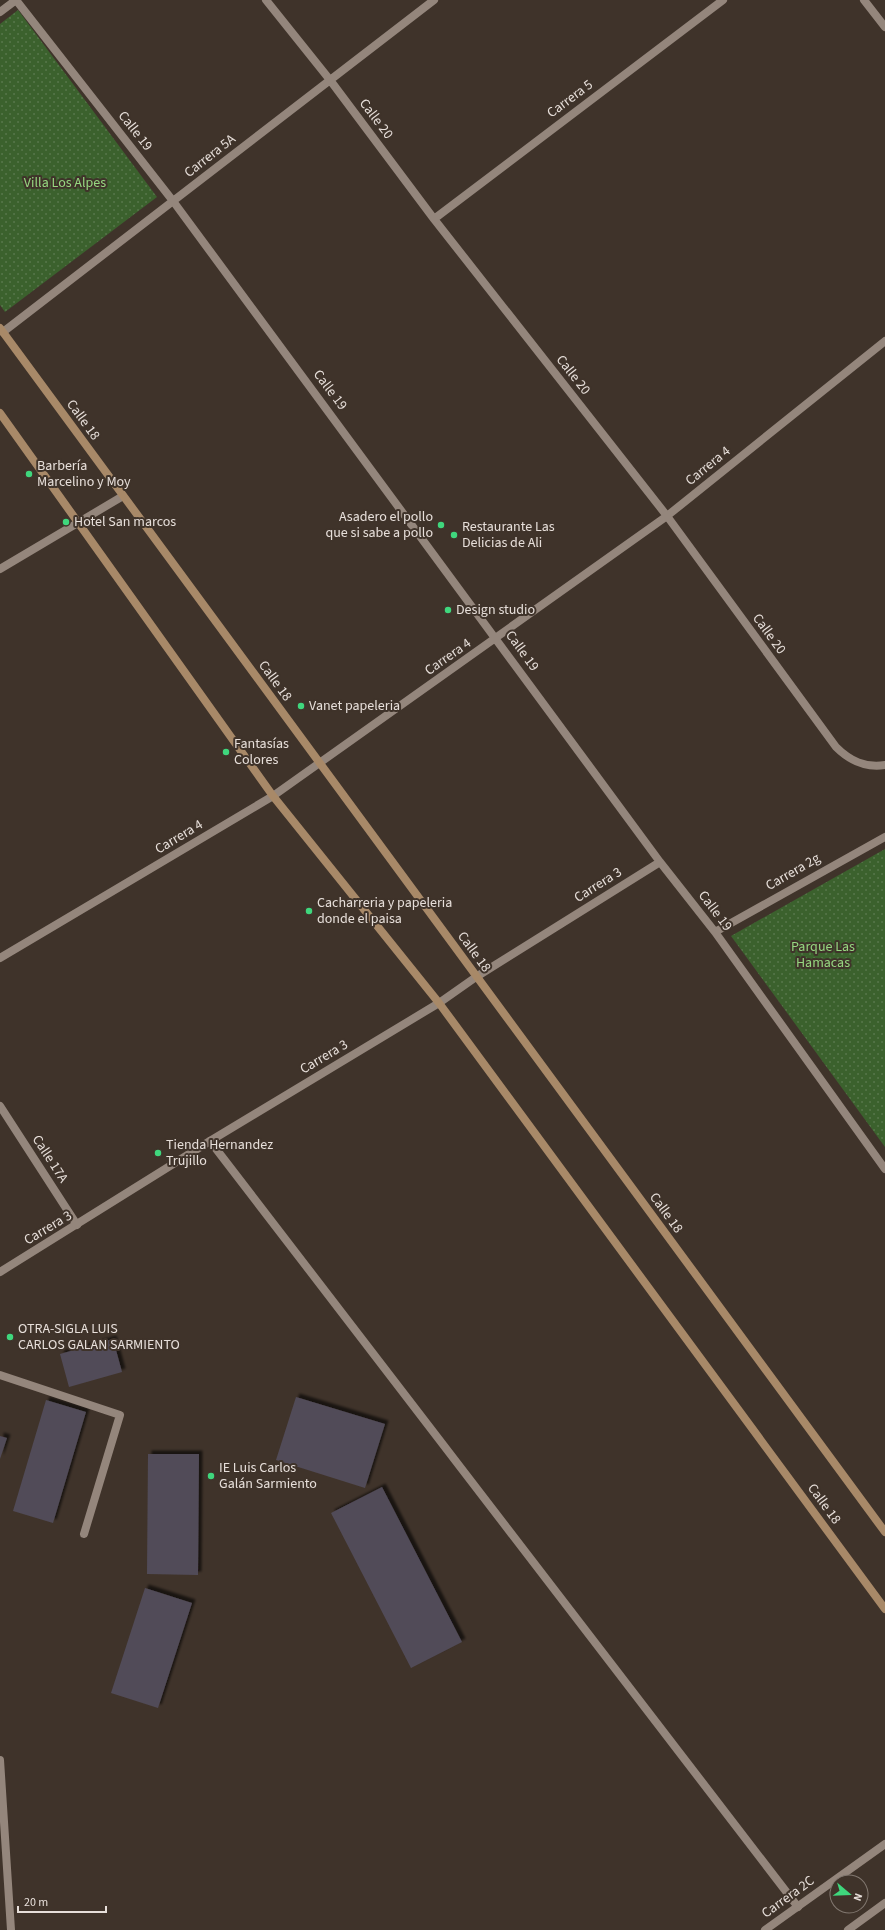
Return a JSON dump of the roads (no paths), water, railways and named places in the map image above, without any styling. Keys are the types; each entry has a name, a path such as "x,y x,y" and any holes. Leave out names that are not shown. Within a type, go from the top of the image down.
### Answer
{"main road":[{"name":"Calle 18","path":"1,330 885,1532"},
{"name":"Calle 18","path":"0,412 273,796 439,1003 885,1609"}],"street":[{"path":"0,12 16,0"},
{"name":"Calle 19","path":"16,0 173,201 497,638 660,862 715,932 885,1169"},
{"name":"Calle 20","path":"266,0 330,80 434,219 667,516 836,747 847,758 861,764 875,766 885,765"},
{"name":"Carrera 5A","path":"1,330 173,201 434,0"},
{"name":"Carrera 5","path":"434,219 723,0"},
{"path":"864,0 885,27"},
{"name":"Carrera 4","path":"0,958 273,796 667,516 885,341"},
{"path":"0,569 123,496"},
{"name":"Carrera 2g","path":"715,932 885,837"},
{"name":"Carrera 3","path":"0,1272 78,1225 210,1141 439,1003 476,977 660,862"},
{"name":"Calle 17A","path":"0,1106 78,1225"},
{"path":"210,1141 798,1907"},
{"path":"0,1375 120,1415 84,1534"},
{"path":"0,1760 11,1930"},
{"name":"Carrera 2C","path":"765,1930 885,1844"},
{"path":"848,1930 885,1903"}],"place":[{"name":"Barbería Marcelino y Moy","path":"29,474"},
{"name":"Hotel San marcos","path":"66,522"},
{"name":"Asadero el pollo que si sabe a pollo","path":"441,525"},
{"name":"Restaurante Las Delicias de Ali","path":"454,535"},
{"name":"Design studio","path":"448,610"},
{"name":"Vanet papeleria","path":"301,706"},
{"name":"Fantasías Colores","path":"226,752"},
{"name":"Cacharreria y papeleria donde el paisa","path":"309,911"},
{"name":"Tienda Hernandez Trujillo","path":"158,1153"},
{"name":"OTRA-SIGLA LUIS CARLOS GALAN SARMIENTO","path":"10,1337"},
{"name":"IE Luis Carlos Galán Sarmiento","path":"211,1476"}],"park label":[{"name":"Villa Los Alpes","path":"65,183"},
{"name":"Parque Las Hamacas","path":"823,956"}]}
